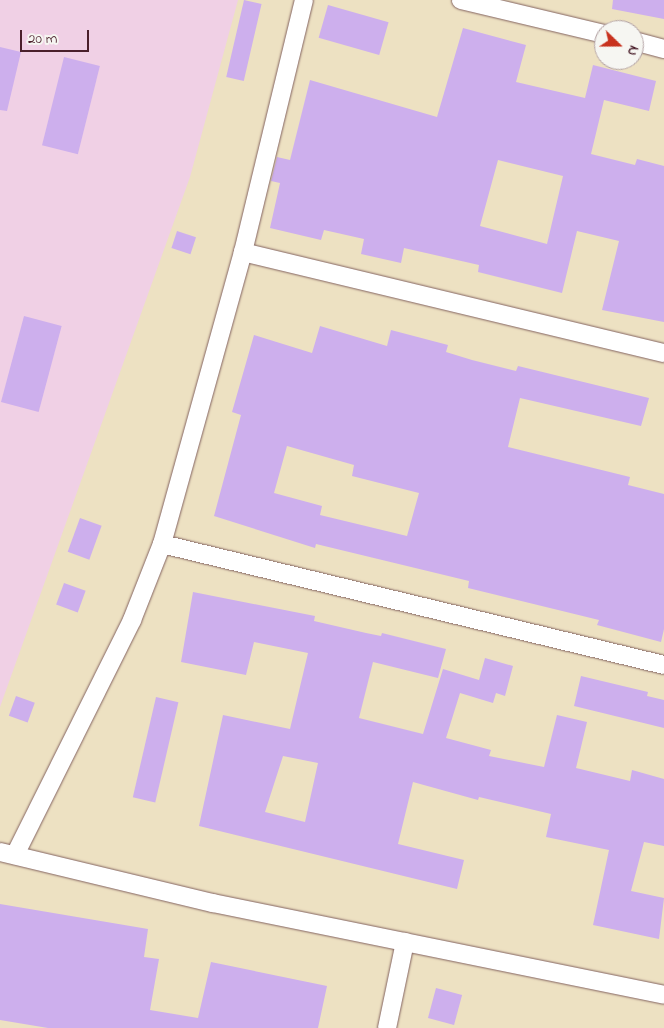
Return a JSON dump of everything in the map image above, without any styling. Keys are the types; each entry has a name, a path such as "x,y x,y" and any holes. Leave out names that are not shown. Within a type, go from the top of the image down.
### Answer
{"street":[{"path":"304,0 243,252 162,544 132,620 8,853 213,903 664,995"},
{"path":"462,0 594,32"},
{"path":"644,44 664,49"},
{"path":"243,252 664,353"},
{"path":"162,544 664,665"},
{"path":"387,1028 405,942"}],"shaded area":[{"path":"0,0 238,0 190,177 0,707"}],"building":[{"path":"244,0 262,4 244,81 226,77"},
{"path":"613,0 664,0 664,19 612,9"},
{"path":"328,5 389,22 379,55 319,38"},
{"path":"463,28 526,45 516,82 585,98 593,65 594,70 613,70 656,81 649,111 604,100 591,154 635,165 637,159 664,166 664,322 602,310 619,241 577,231 562,293 478,272 479,265 404,248 401,263 361,254 364,239 324,230 321,240 270,228 280,183 271,181 277,157 290,160 310,80 437,117","holes":["498,160 563,176 547,244 480,226"]},
{"path":"0,47 21,52 7,111 0,110"},
{"path":"64,57 100,66 78,154 42,145"},
{"path":"177,231 196,237 190,254 171,248"},
{"path":"24,316 62,326 39,412 1,402"},
{"path":"320,326 387,346 391,330 448,345 446,352 472,360 516,371 518,366 649,398 641,426 520,398 508,447 630,477 628,485 664,494 664,629 661,642 597,625 599,620 468,588 469,581 316,544 315,548 214,516 241,415 232,412 254,335 312,353","holes":["287,446 354,465 352,476 419,493 407,536 320,515 322,506 274,493"]},
{"path":"80,518 102,526 89,560 68,552"},
{"path":"64,583 86,591 78,612 56,605"},
{"path":"193,592 315,616 314,621 381,636 382,633 446,649 438,678 373,662 359,718 423,734 443,669 479,680 485,658 513,666 505,696 496,693 493,703 460,693 446,738 491,750 489,756 544,767 557,715 587,722 576,768 630,781 632,770 664,779 664,846 644,842 631,891 664,898 659,939 593,925 609,850 546,837 551,814 479,797 478,800 413,782 398,844 464,860 457,889 199,826 223,715 290,729 308,653 254,642 246,675 181,662","holes":["283,756 318,763 305,822 265,812"]},
{"path":"581,676 648,692 647,696 664,700 664,728 574,706"},
{"path":"16,696 35,703 28,723 9,716"},
{"path":"156,697 178,702 155,803 133,797"},
{"path":"0,904 148,929 144,957 159,959 150,1010 198,1018 211,962 327,986 318,1028 48,1028 0,1020"},
{"path":"436,988 462,995 454,1025 428,1018"}]}
